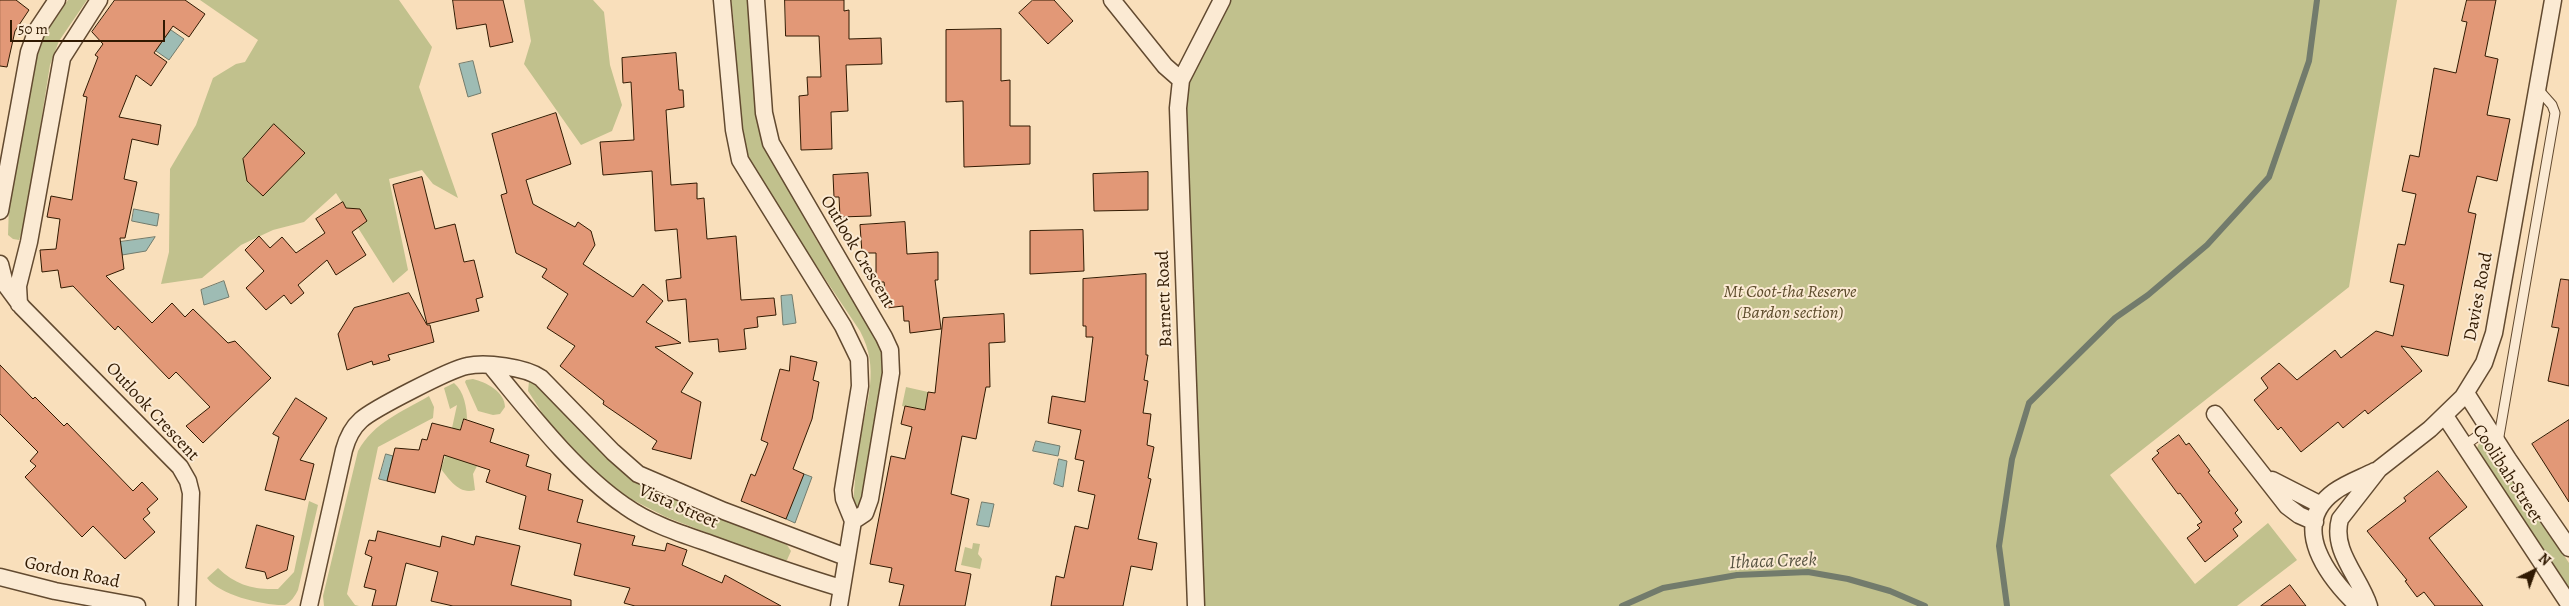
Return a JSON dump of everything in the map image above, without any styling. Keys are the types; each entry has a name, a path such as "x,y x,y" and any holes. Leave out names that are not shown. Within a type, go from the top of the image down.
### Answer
{"street":[{"path":"0,211 29,52 37,30 57,0"},
{"path":"19,304 18,286 29,242 62,58 99,0"},
{"path":"722,0 734,130 740,160 843,326 861,366 860,386 843,490 844,498 853,521"},
{"name":"Outlook Crescent","path":"756,0 764,113 771,144 890,350 891,373 870,499 865,513 853,521 839,606"},
{"path":"1112,0 1165,66 1181,80"},
{"name":"Barnett Road","path":"1196,606 1178,108 1181,80 1222,0"},
{"name":"Davies Road","path":"2370,606 2364,588 2342,552 2338,528 2342,516 2379,470 2445,416 2466,393 2484,363 2493,338 2553,0"},
{"name":"Outlook Crescent","path":"0,264 5,284 19,304 180,467 186,477 191,494 187,606"},
{"name":"Vista Street","path":"309,606 344,450 355,427 364,418 383,407 455,370 470,365 525,370 535,374 613,452 644,477 716,508 846,557"},
{"name":"Vista Street","path":"491,366 588,475 626,507 645,518 694,538 796,575 841,588"},
{"name":"Coolibah Street","path":"2466,393 2498,444 2569,548"},
{"path":"2215,414 2293,511 2315,522"},
{"name":"Coolibah Street","path":"2445,416 2569,604"},
{"name":"Davies Road","path":"2321,505 2342,487 2379,470"},
{"path":"2261,472 2282,487 2321,505 2313,535 2318,554 2338,585 2358,606"},
{"name":"Gordon Road","path":"0,577 55,591 137,606"}],"lane":[{"path":"2498,444 2555,113 2552,105 2537,88"},
{"path":"2465,445 2488,428"}],"green space":[{"path":"68,0 87,0 59,41 50,65 25,223 19,240 13,239 8,235 9,205 36,60 46,32"},
{"path":"200,0 399,0 432,47 419,87 458,198 433,184 422,170 389,179 408,270 393,283 336,193 304,222 273,230 241,245 202,278 161,284 169,252 170,169 196,125 213,78 236,64 245,62 258,40"},
{"path":"524,0 593,0 604,12 610,65 622,105 612,131 581,145 524,64 531,41"},
{"path":"731,0 748,0 755,87 778,171 817,241 852,295 883,353 883,373 864,500 859,513 853,505 859,448 870,385 871,371 866,345 860,331 755,174 742,132"},
{"name":"Mt Coot-tha Reserve (Bardon section)","path":"1229,0 2397,0 2349,287 2110,475 2195,584 2268,523 2297,560 2237,606 1202,606 1184,106 1192,73"},
{"path":"473,379 494,388 502,397 505,407 500,414 493,415 478,411 465,382 466,380"},
{"path":"529,381 538,386 649,486 787,545 791,551 787,560 783,562 666,517 625,496 599,476 548,422 528,391"},
{"path":"454,383 460,390 464,400 467,420 463,419 452,457 477,466 473,474 475,490 469,491 459,488 441,469 454,429 452,428 457,405 450,409 444,388"},
{"path":"906,387 928,392 925,410 902,406"},
{"path":"429,396 434,407 433,418 378,447 347,594 355,605 359,606 324,606 323,596 358,451 372,432 380,425"},
{"path":"2481,439 2487,439 2569,563 2569,590 2477,448"},
{"path":"309,501 318,505 298,590 293,599 287,604 266,604 243,598 221,590 207,578 218,568 231,579 245,585 261,589 278,589 294,572"},
{"path":"973,543 980,544 978,554 982,559 980,569 961,565 965,547 972,549"}],"water":[{"path":"171,30 184,39 169,60 156,51"},
{"path":"473,61 481,93 468,97 459,64"},
{"path":"134,209 159,214 157,226 132,221"},
{"path":"155,237 146,251 122,255 120,242"},
{"path":"224,281 229,297 204,305 201,290"},
{"path":"792,295 796,323 783,325 781,296"},
{"path":"1036,441 1060,446 1058,456 1033,451"},
{"path":"386,454 393,456 387,481 379,479"},
{"path":"1059,459 1067,461 1063,487 1054,484"},
{"path":"804,474 812,477 795,523 786,519"},
{"path":"982,502 994,504 989,527 977,525"}],"building":[{"path":"0,0 16,0 29,10 15,31 7,67 0,66"},
{"path":"115,0 185,0 205,14 189,37 173,26 154,53 167,62 151,86 136,75 119,117 161,125 158,145 132,139 124,179 137,182 125,238 120,238 124,269 106,276 152,323 172,303 185,317 193,309 228,343 235,341 271,378 203,443 186,426 210,407 176,372 169,379 118,326 115,330 73,286 61,288 58,270 42,272 40,250 56,249 60,219 47,217 51,196 72,200 87,97 83,96 98,57 95,55 103,44 92,32"},
{"path":"453,0 503,0 513,42 490,47 486,24 457,29"},
{"path":"785,0 844,0 844,11 849,10 849,39 881,38 882,64 846,65 848,111 831,112 832,149 801,150 799,96 808,95 807,77 821,77 819,36 786,36"},
{"path":"1033,0 1054,0 1073,21 1048,44 1019,13"},
{"path":"2467,0 2496,0 2485,56 2498,59 2487,115 2510,119 2497,181 2477,176 2468,212 2476,214 2448,356 2401,346 2422,371 2368,414 2365,410 2343,428 2338,422 2301,452 2281,427 2278,430 2254,400 2268,388 2261,378 2279,363 2297,380 2335,350 2341,358 2376,331 2393,336 2404,285 2390,282 2398,244 2405,245 2416,194 2402,191 2410,155 2419,157 2434,68 2456,73 2467,22 2462,21"},
{"path":"1001,29 1001,81 1010,80 1010,126 1030,126 1030,164 964,167 963,101 946,102 946,30"},
{"path":"676,53 679,90 683,90 684,107 666,110 671,185 697,183 697,199 704,198 707,239 736,236 741,300 774,298 776,315 757,317 758,327 744,329 746,349 719,352 718,339 689,342 686,299 668,301 666,280 681,278 677,229 655,231 652,171 603,175 600,142 634,140 631,82 623,83 622,58"},
{"path":"556,113 571,164 526,180 533,204 575,227 578,222 591,231 595,245 583,264 633,297 643,284 663,301 646,322 681,343 655,347 693,373 681,392 701,402 691,459 652,449 657,441 603,404 604,401 560,366 575,346 547,328 568,294 542,277 547,269 516,253 501,195 507,193 492,134"},
{"path":"274,124 305,153 263,196 247,181 243,159"},
{"path":"1148,172 1148,210 1094,211 1093,174"},
{"path":"868,173 871,216 840,217 839,197 834,197 833,175"},
{"path":"422,177 435,229 455,224 464,262 474,260 483,297 476,299 479,311 427,324 393,185"},
{"path":"343,202 346,208 360,209 367,221 352,232 366,255 336,275 327,260 298,285 304,293 291,304 284,295 266,310 246,288 264,271 245,250 259,236 270,248 282,237 296,253 325,233 316,219"},
{"path":"905,222 907,254 938,252 938,280 935,280 941,329 910,333 909,321 904,321 903,306 887,308 884,282 876,282 876,253 862,253 860,225"},
{"path":"1083,230 1084,271 1030,274 1030,231"},
{"path":"1146,274 1146,355 1148,355 1144,380 1148,381 1143,413 1151,414 1147,445 1154,447 1148,478 1151,479 1138,539 1157,543 1152,570 1131,566 1123,606 1051,606 1056,576 1064,578 1075,526 1088,529 1095,495 1078,491 1084,461 1075,459 1081,430 1048,423 1052,396 1085,402 1093,337 1086,337 1086,326 1083,326 1083,279"},
{"path":"2561,279 2569,280 2569,386 2548,381 2559,328 2552,327"},
{"path":"409,293 427,325 430,325 434,342 388,355 390,360 373,365 372,361 347,370 338,334 354,308"},
{"path":"1004,314 1005,342 989,343 990,387 986,387 976,439 962,436 951,494 969,499 955,571 971,574 965,606 899,606 904,585 889,582 892,568 870,564 891,456 905,459 912,427 901,424 905,406 925,410 928,392 935,393 943,318"},
{"path":"791,356 817,362 813,380 819,382 812,419 793,469 804,474 786,519 741,501 751,474 755,476 768,443 761,440 780,369 789,371"},
{"path":"0,365 33,399 35,397 64,426 67,423 133,491 142,482 158,499 147,509 150,513 143,519 155,532 125,559 93,526 82,537 25,477 36,466 30,461 38,452 0,414"},
{"path":"296,398 327,418 300,460 314,464 305,500 265,490 279,437 273,434"},
{"path":"464,419 494,429 490,442 529,455 526,466 551,474 548,490 583,500 577,522 635,536 632,545 665,551 667,543 687,550 682,565 722,583 725,575 781,606 635,606 624,603 630,588 574,575 581,544 519,529 526,496 486,482 490,470 444,455 435,493 387,481 395,448 419,450 422,439 427,440 432,423 460,430"},
{"path":"2569,420 2569,502 2532,444"},
{"path":"2179,435 2186,445 2189,443 2210,471 2208,472 2238,510 2235,513 2242,522 2233,529 2238,536 2205,562 2187,538 2200,528 2197,525 2202,522 2152,459 2159,453 2157,451"},
{"path":"2438,471 2467,507 2429,538 2483,606 2435,606 2424,592 2417,597 2405,581 2407,580 2367,531 2406,501 2404,498"},
{"path":"257,525 294,536 287,570 267,579 265,572 246,568"},
{"path":"378,531 440,547 442,536 474,545 476,536 520,546 511,585 571,600 571,606 453,606 431,601 438,572 406,563 396,606 372,606 376,590 364,587 372,557 365,554 369,540 375,541"},
{"path":"2290,585 2306,606 2261,606"}],"waterway":[{"path":"2007,606 1999,546 2012,459 2029,403 2115,318 2148,295 2207,245 2269,177 2309,61 2317,0"},
{"name":"Ithaca Creek","path":"1622,606 1663,588 1737,575 1808,572 1848,579 1890,591 1925,606"}]}
